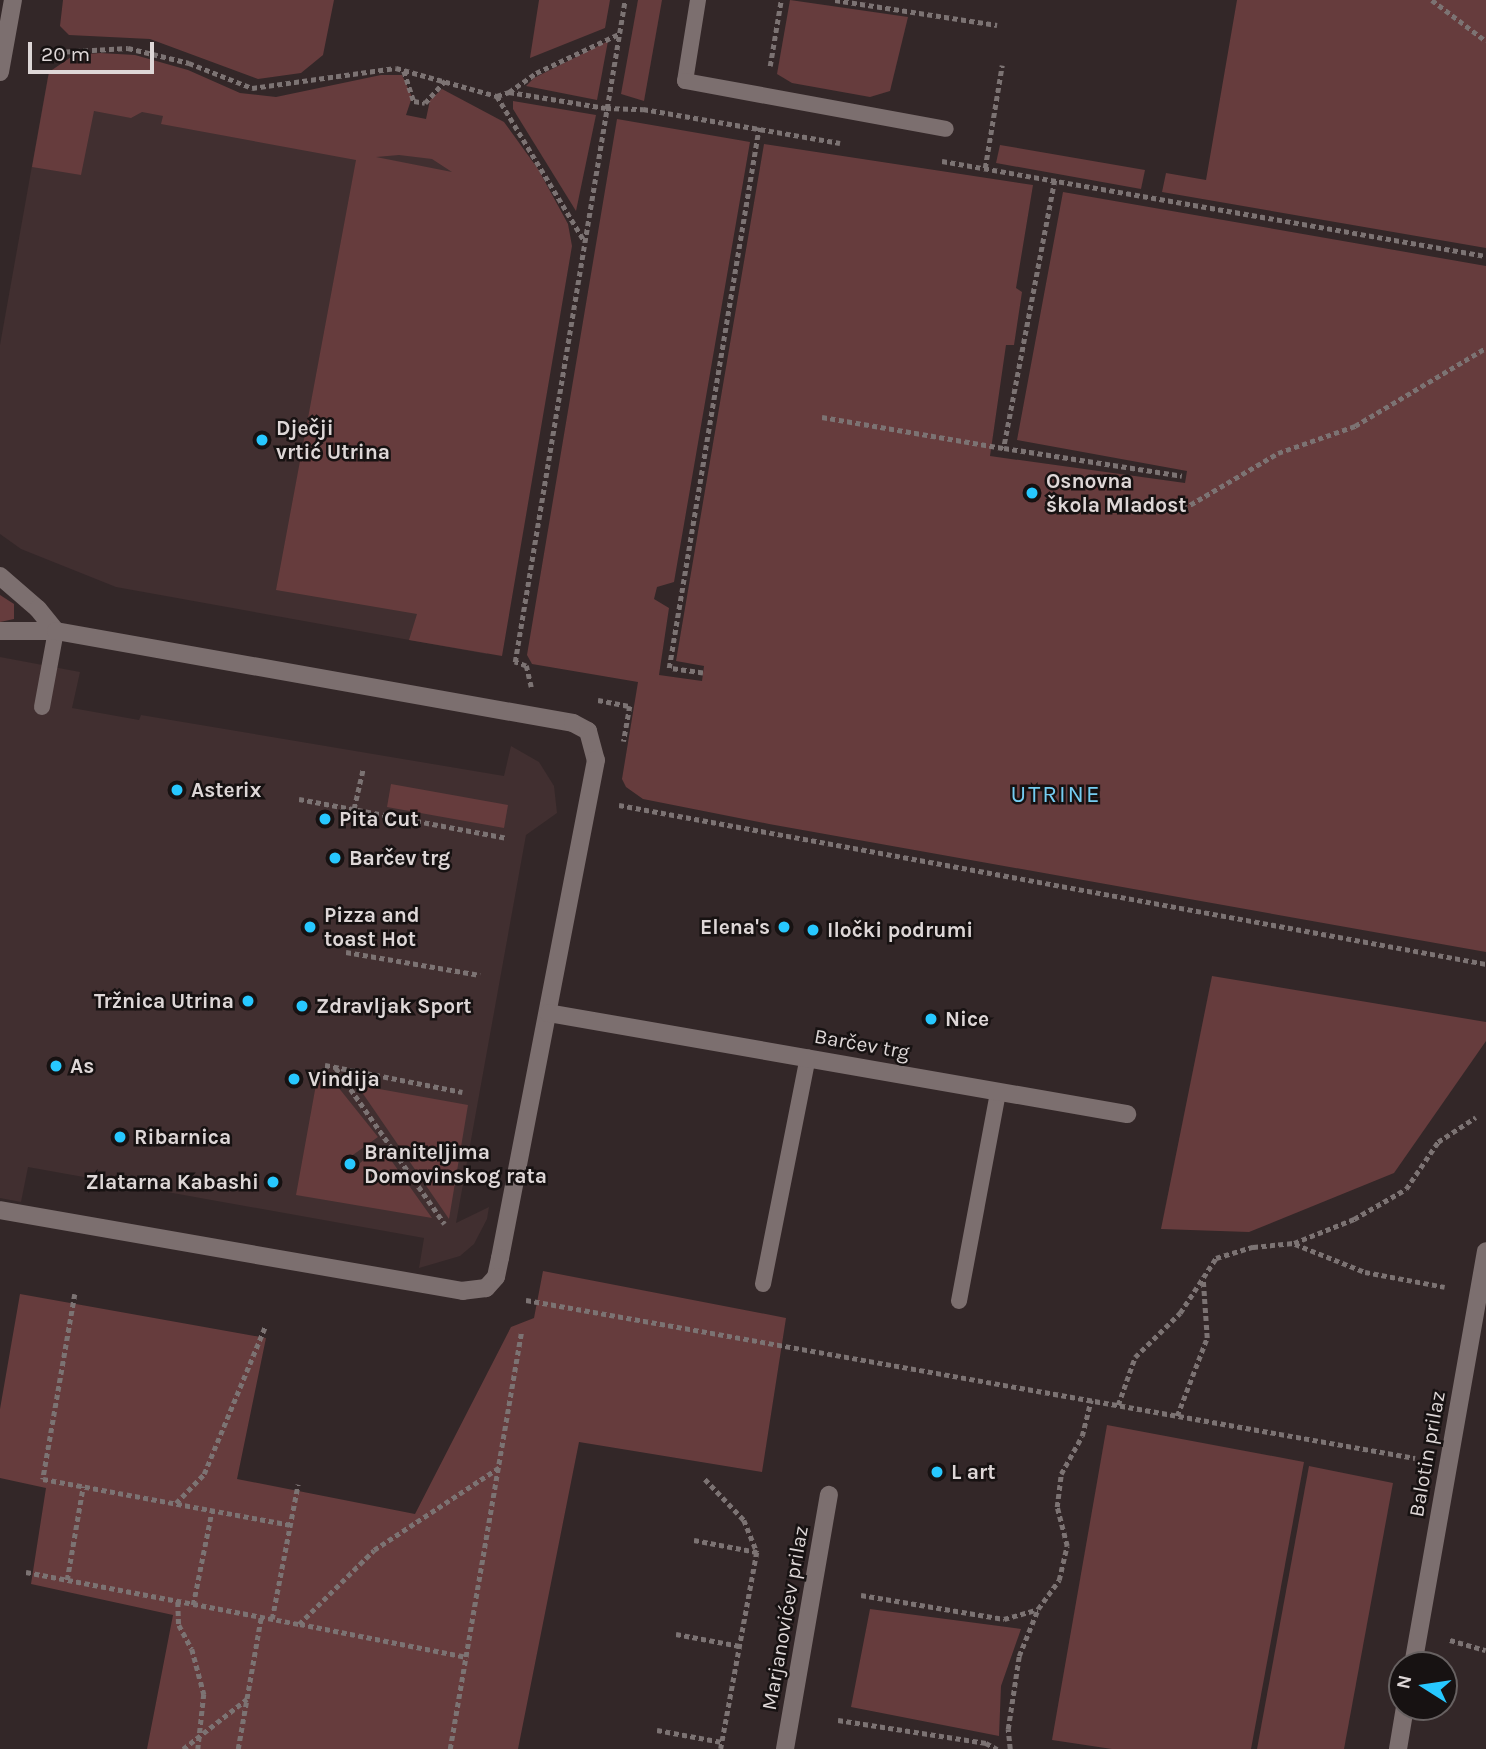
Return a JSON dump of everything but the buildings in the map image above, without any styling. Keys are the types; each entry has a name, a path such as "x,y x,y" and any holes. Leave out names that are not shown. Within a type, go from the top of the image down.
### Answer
{"street":[{"path":"0,72 13,0"},
{"path":"0,576 38,609 56,631"},
{"path":"0,631 56,631 573,723 588,731 596,760 496,1277 486,1288 463,1291 0,1210"},
{"name":"Barčev trg","path":"548,1013 1127,1114"},
{"name":"Balotin prilaz","path":"1415,1651 1486,1251"},
{"name":"Marjanovićev prilaz","path":"785,1749 829,1495"},
{"path":"1398,1749 1403,1721"}],"lane":[{"path":"698,0 685,80 946,129"},
{"path":"41,707 56,631"},
{"path":"762,1284 808,1057"},
{"path":"959,1301 998,1092"}],"path":[{"path":"515,662 625,0"},
{"path":"769,71 781,0"},
{"path":"835,0 997,25"},
{"path":"1432,0 1486,41"},
{"path":"41,53 128,48 189,63 252,88 404,71 496,96 509,92 536,73 619,34"},
{"path":"985,168 1002,65"},
{"path":"404,71 414,101 425,103 445,81"},
{"path":"509,92 606,108 643,109 759,126 850,145"},
{"path":"496,96 585,240"},
{"path":"703,673 668,668 759,126"},
{"path":"931,159 1486,256"},
{"path":"1004,448 1055,180"},
{"path":"1183,509 1278,453 1355,426 1486,348"},
{"path":"822,417 1182,476"},
{"path":"352,817 363,769"},
{"path":"299,799 507,838"},
{"path":"613,804 1486,964"},
{"path":"346,952 480,975"},
{"path":"325,1065 462,1092"},
{"path":"336,1068 445,1224"},
{"path":"1118,1405 1135,1357 1180,1312 1216,1258 1253,1247 1294,1243 1354,1219 1406,1189 1438,1142 1476,1117"},
{"path":"1294,1243 1364,1272 1445,1287"},
{"path":"1177,1416 1207,1338 1203,1278"},
{"path":"75,1294 43,1479 290,1525"},
{"path":"526,1300 1415,1458"},
{"path":"175,1503 204,1474 265,1327"},
{"path":"450,1749 521,1332"},
{"path":"1010,1749 1008,1729 1019,1656 1038,1609 1059,1580 1067,1546 1057,1507 1061,1474 1082,1436 1091,1400"},
{"path":"299,1624 374,1550 500,1467"},
{"path":"705,1479 744,1520 757,1552 721,1749"},
{"path":"272,1619 298,1484"},
{"path":"66,1580 83,1486"},
{"path":"193,1605 212,1510"},
{"path":"694,1540 757,1552"},
{"path":"26,1572 467,1657"},
{"path":"861,1595 1004,1619 1038,1609"},
{"path":"178,1602 179,1625 192,1649 204,1694 198,1749"},
{"path":"238,1749 261,1617"},
{"path":"676,1634 740,1646"},
{"path":"183,1749 248,1699"},
{"path":"838,1720 986,1743 997,1749"},
{"path":"657,1730 722,1742"}],"shaded area":[{"path":"63,0 334,0 323,55 301,73 258,79 150,39 69,35 60,26"},
{"path":"539,0 610,0 605,28 530,58"},
{"path":"638,0 662,0 644,101 621,94"},
{"path":"790,0 908,17 890,91 870,97 792,83 777,74"},
{"path":"1237,0 1486,0 1486,248 1162,192 1166,173 1206,180"},
{"path":"608,41 597,100 526,86 534,78"},
{"path":"74,55 135,55 188,70 240,93 276,97 381,75 402,75 412,97 406,115 426,119 430,100 442,89 504,122 538,169 568,224 572,246 502,656 409,640 417,614 276,590 356,160 161,124 163,116 142,112 131,118 94,111 81,175 32,167 49,72","holes":["399,155 432,159 452,172 376,157"]},
{"name":"Dječji vrtić Utrina","path":"48,76 507,156 487,654 116,587 21,549 0,534 0,345"},
{"path":"513,101 596,115 576,211 513,109"},
{"name":"Osnovna škola Mladost","path":"617,119 750,142 674,582 657,587 654,599 669,608 659,675 702,681 704,666 676,661 764,144 1033,185 1016,288 1022,292 1014,345 1006,345 990,456 1185,483 1187,471 1017,440 1063,192 1486,266 1486,952 769,824 643,799 626,787 622,779 638,682 532,664 527,655"},
{"path":"1000,145 1145,170 1141,189 996,163"},
{"path":"0,595 14,604 14,619 0,622"},
{"name":"Tržnica Utrina","path":"0,657 80,672 72,708 139,720 141,715 504,776 511,746 539,762 554,786 557,813 526,835 456,1223 489,1207 487,1219 474,1244 460,1256 419,1268 424,1238 28,1167 21,1202 0,1198"},
{"path":"391,784 508,805 504,828 387,807"},
{"path":"1212,976 1486,1022 1486,1041 1394,1173 1249,1232 1161,1229"},
{"path":"317,1079 334,1082 378,1137 343,1162 349,1172 381,1146 432,1218 296,1195"},
{"path":"357,1085 468,1105 449,1219"},
{"path":"543,1271 786,1318 762,1472 579,1442 518,1749 147,1749 173,1615 31,1584 46,1488 0,1478 0,1409 20,1294 266,1338 237,1479 415,1514 511,1327 534,1318"},
{"path":"1107,1425 1304,1462 1251,1749 1112,1749 1052,1740"},
{"path":"1309,1466 1393,1483 1344,1749 1257,1749"},
{"path":"870,1609 1021,1629 1001,1686 999,1736 851,1707"}],"place":[{"name":"Dječji vrtić Utrina","path":"262,440"},
{"name":"Osnovna škola Mladost","path":"1032,493"},
{"name":"Asterix","path":"177,790"},
{"name":"Pita Cut","path":"325,819"},
{"name":"Barčev trg","path":"335,858"},
{"name":"Pizza and toast Hot","path":"310,927"},
{"name":"Elena's","path":"784,927"},
{"name":"Iločki podrumi","path":"813,930"},
{"name":"Tržnica Utrina","path":"248,1001"},
{"name":"Zdravljak Sport","path":"302,1006"},
{"name":"Nice","path":"931,1019"},
{"name":"As","path":"56,1066"},
{"name":"Vindija","path":"294,1079"},
{"name":"Ribarnica","path":"120,1137"},
{"name":"Braniteljima Domovinskog rata","path":"350,1164"},
{"name":"Zlatarna Kabashi","path":"273,1182"},
{"name":"L art","path":"937,1472"}],"district":[{"name":"UTRINE","path":"1056,795"}]}
